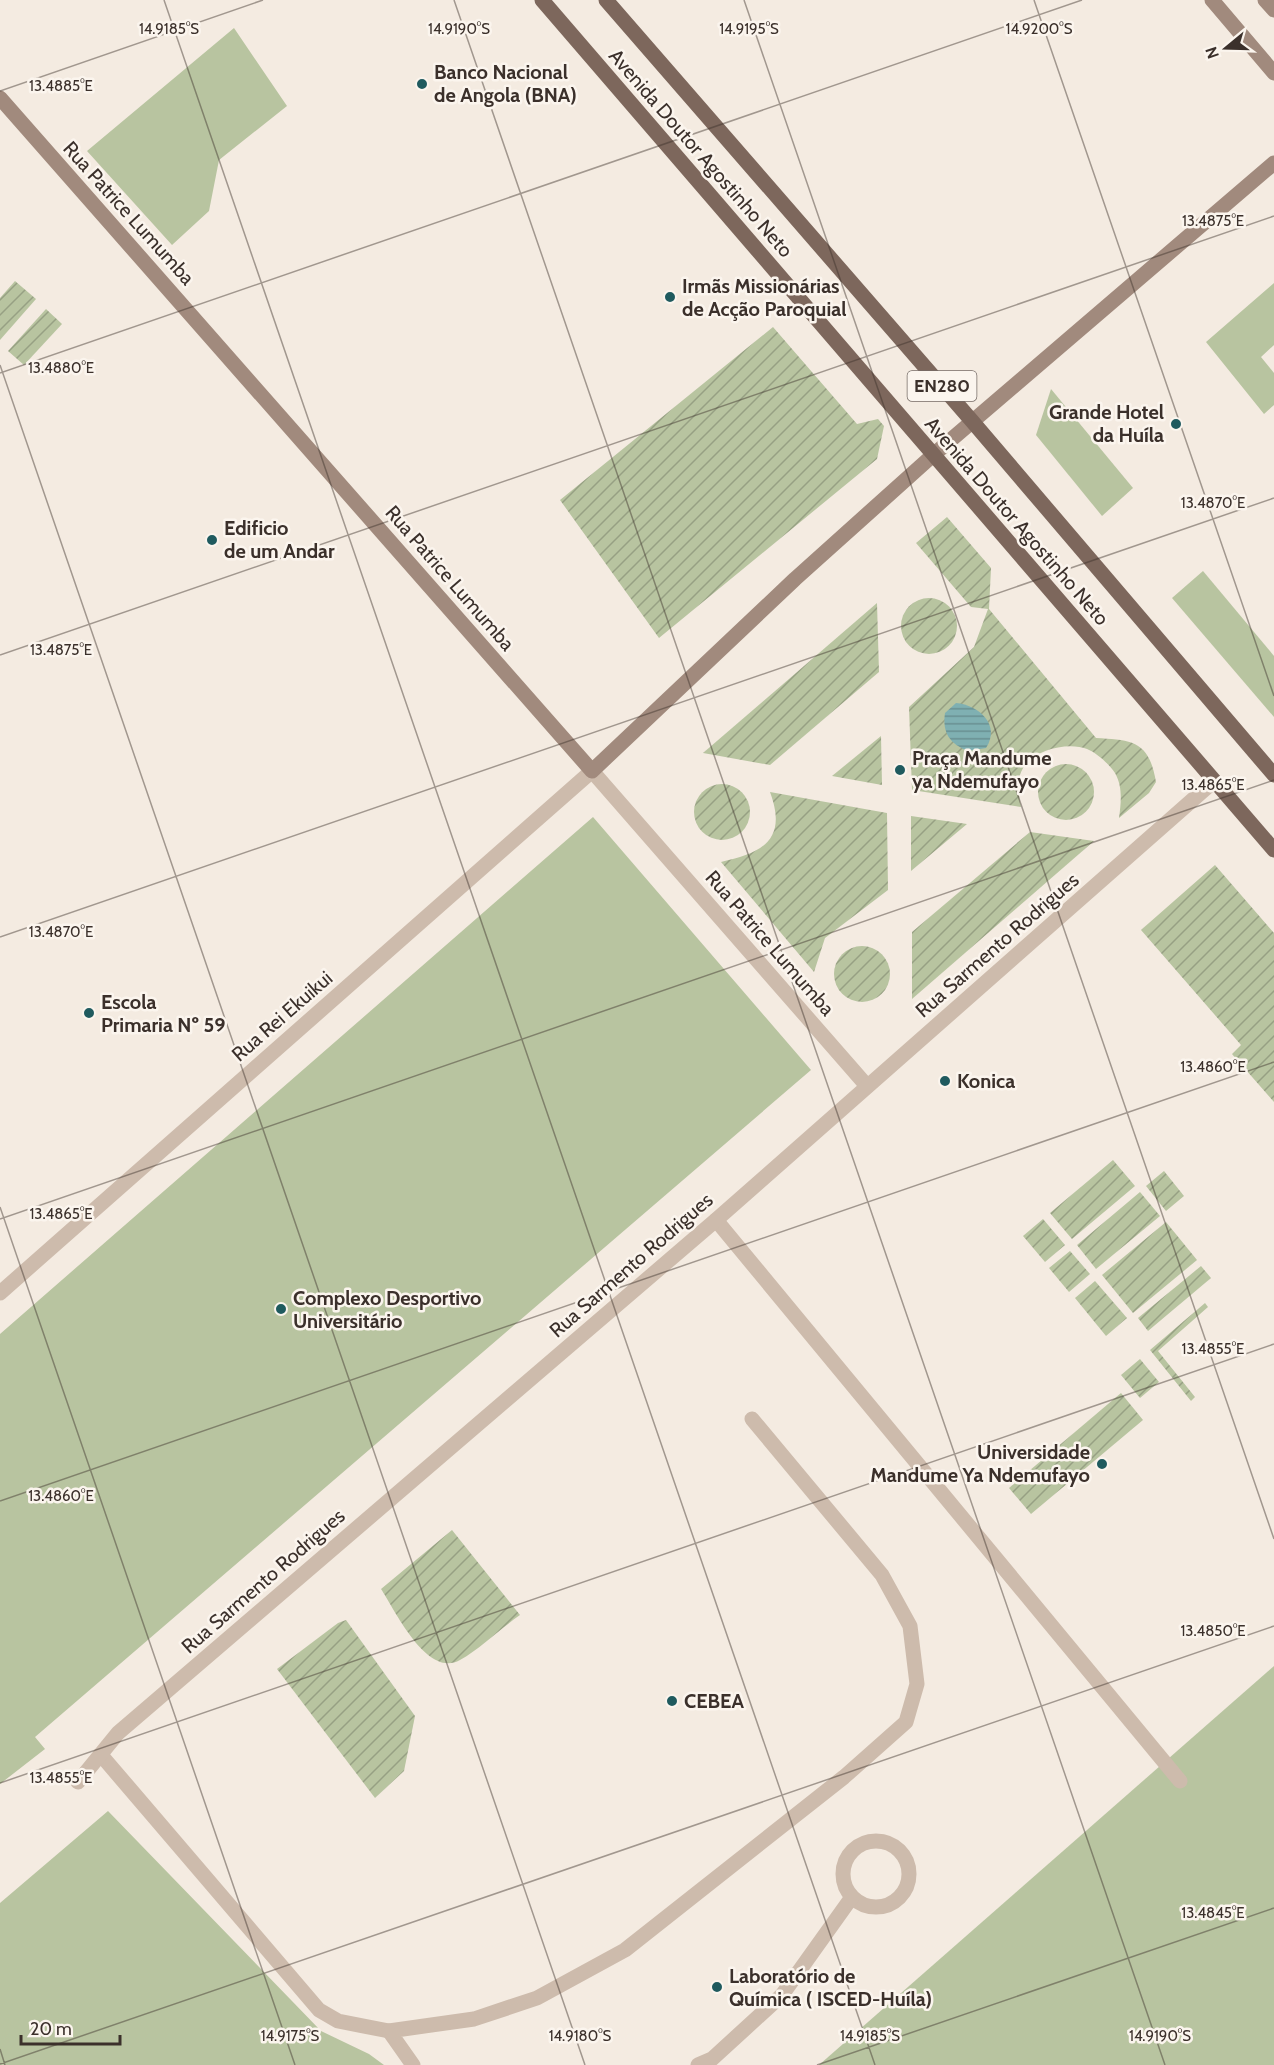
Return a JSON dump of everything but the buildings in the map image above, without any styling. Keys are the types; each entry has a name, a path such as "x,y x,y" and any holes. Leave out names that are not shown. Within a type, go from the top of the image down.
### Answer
{"main road":[{"name":"Avenida Doutor Agostinho Neto","path":"542,0 932,456 1274,850"},
{"name":"Avenida Doutor Agostinho Neto","path":"606,0 972,421 1274,775"}],"street":[{"path":"1212,0 1274,73"},
{"path":"1265,0 1274,10"},
{"name":"Rua Patrice Lumumba","path":"0,98 867,1086"},
{"path":"592,771 932,456 1274,163"},
{"name":"Rua Rei Ekuikui","path":"0,1293 592,771"},
{"name":"Rua Sarmento Rodrigues","path":"78,1782 127,1725 716,1220 1214,781"},
{"path":"716,1220 1180,1781"},
{"path":"100,1755 319,2010 338,2021 389,2031 474,2019 537,1998 625,1950 844,1777 906,1722 917,1684 910,1626 882,1575 752,1419"},
{"path":"875,1841 896,1848 908,1866 907,1887 892,1904 871,1907 852,1897 843,1878 843,1866 855,1848 875,1841"},
{"path":"698,2065 712,2060 782,1995 852,1897"},
{"path":"389,2031 413,2065"}],"green space":[{"path":"234,28 287,106 219,160 209,211 172,245 87,151"},
{"path":"15,281 36,299 0,340 0,298"},
{"path":"1274,283 1274,345 1261,357 1274,373 1274,405 1264,414 1206,342"},
{"path":"46,309 62,324 24,365 8,351"},
{"path":"773,327 857,424 878,419 884,426 877,459 659,638 560,500"},
{"path":"1051,389 1133,488 1102,516 1036,435"},
{"path":"947,517 991,568 989,609 1096,738 1120,740 1137,745 1149,758 1156,782 1149,793 1119,818 1121,801 1118,778 1095,753 1078,747 1058,747 1030,760 1019,779 1021,807 912,790 909,707 974,647 988,609 971,607 916,543"},
{"path":"1203,571 1274,656 1274,717 1172,598"},
{"path":"924,598 934,598 949,606 955,615 957,626 955,637 949,646 934,654 924,654 913,649 906,642 901,631 901,621 906,610 913,603"},
{"path":"877,603 879,672 770,765 703,753"},
{"path":"881,736 882,785 832,776"},
{"path":"1060,764 1072,764 1086,772 1094,786 1092,803 1086,812 1072,820 1060,820 1043,808 1038,798 1038,786 1050,769"},
{"path":"716,784 728,784 742,792 750,806 748,823 742,832 728,840 716,840 699,828 694,818 694,806 706,789"},
{"path":"770,792 887,813 888,890 825,938 814,972 721,862 748,854 768,842 776,822"},
{"path":"911,816 967,824 911,871"},
{"name":"Complexo Desportivo Universitário","path":"593,817 811,1070 35,1737 45,1749 0,1784 0,1334"},
{"path":"1030,832 1094,841 912,999 912,932"},
{"path":"1215,865 1274,933 1274,1102 1232,1054 1241,1045 1141,930"},
{"path":"856,946 868,946 882,954 890,968 888,985 882,994 868,1002 856,1002 839,990 834,980 834,968 846,951"},
{"path":"1113,1160 1135,1186 1072,1239 1050,1213"},
{"path":"1164,1171 1184,1196 1166,1211 1146,1186"},
{"path":"1140,1192 1160,1216 1096,1269 1077,1245"},
{"path":"1043,1219 1065,1245 1045,1262 1023,1236"},
{"path":"1166,1222 1197,1260 1133,1313 1102,1275"},
{"path":"1070,1251 1090,1274 1069,1292 1049,1268"},
{"path":"1201,1266 1211,1278 1148,1331 1138,1318"},
{"path":"1095,1281 1127,1318 1106,1336 1075,1298"},
{"path":"1205,1303 1208,1307 1158,1351 1195,1397 1191,1401 1150,1350"},
{"path":"1140,1359 1159,1382 1140,1398 1121,1375"},
{"path":"1121,1393 1143,1420 1031,1514 1009,1488"},
{"path":"452,1530 520,1615 468,1655 448,1663 436,1660 413,1640 381,1589"},
{"path":"346,1620 415,1716 404,1771 375,1798 277,1669 338,1623"},
{"path":"1274,1666 1274,2065 819,2065"},
{"path":"108,1811 321,2031 369,2054 384,2065 0,2065 0,1903"}],"water":[{"path":"956,703 980,712 989,724 990,740 986,748 968,751 956,745 949,737 944,720 945,713"}],"place":[{"name":"Banco Nacional de Angola (BNA)","path":"422,84"},
{"name":"Irmãs Missionárias de Acção Paroquial","path":"670,297"},
{"name":"Grande Hotel da Huíla","path":"1176,424"},
{"name":"Edificio de um Andar","path":"212,540"},
{"name":"Praça Mandume ya Ndemufayo","path":"900,770"},
{"name":"Escola Primaria Nº 59","path":"89,1013"},
{"name":"Konica","path":"945,1081"},
{"name":"Complexo Desportivo Universitário","path":"281,1309"},
{"name":"Universidade Mandume Ya Ndemufayo","path":"1102,1464"},
{"name":"CEBEA","path":"672,1701"},
{"name":"Laboratório de Química ( ISCED-Huíla)","path":"717,1987"}]}
